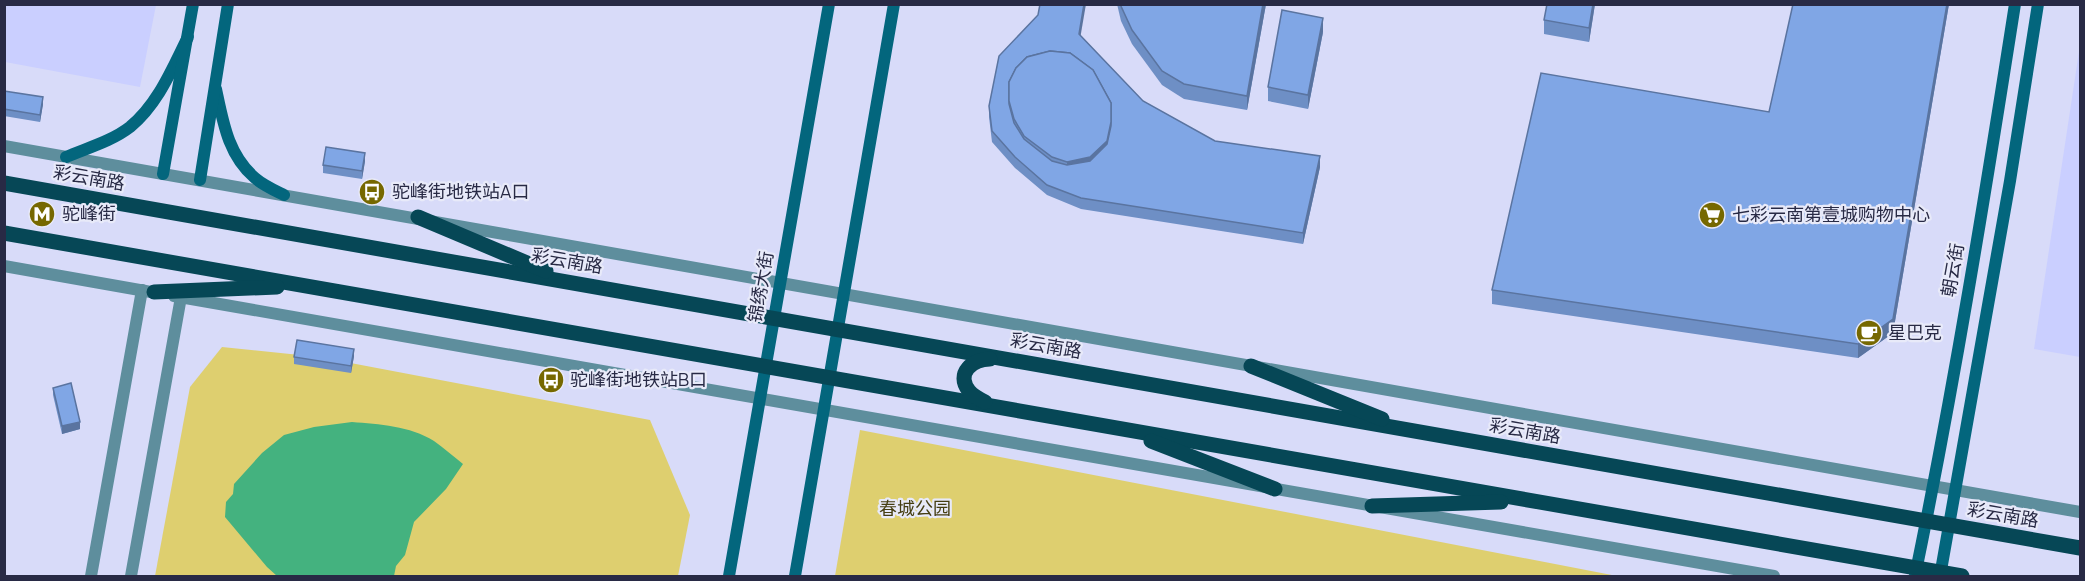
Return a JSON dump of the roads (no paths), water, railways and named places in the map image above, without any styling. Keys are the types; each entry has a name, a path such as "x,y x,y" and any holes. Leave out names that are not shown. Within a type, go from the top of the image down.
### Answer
{"main road":[{"path":"163,174 193,4"},
{"path":"200,180 228,4"},
{"name":"锦绣大街","path":"729,576 829,4"},
{"path":"795,576 894,4"},
{"name":"朝云街","path":"1916,572 1988,177 2015,4"},
{"path":"1940,575 2008,193 2038,4"},
{"path":"66,157 103,142 130,127 161,93 188,37"},
{"path":"214,82 226,135 239,161 256,180 284,195"},
{"name":"彩云南路","path":"4,183 2080,548"},
{"path":"418,217 571,281"},
{"path":"4,233 1534,501 1916,572 1962,576"},
{"path":"148,291 308,286"},
{"path":"991,406 969,392 965,376 970,365 980,359 1002,358"},
{"path":"1251,366 1410,430"},
{"path":"1121,429 1275,489"},
{"path":"1372,506 1534,501"}],"street":[{"path":"4,146 418,217 2080,512"},
{"path":"4,266 1774,576"},
{"path":"92,576 148,291"},
{"path":"131,576 181,297"}],"place":[{"name":"驼峰街地铁站A口","path":"372,192"},
{"name":"驼峰街","path":"42,214"},
{"name":"七彩云南第壹城购物中心","path":"1712,215"},
{"name":"星巴克","path":"1869,333"},
{"name":"驼峰街地铁站B口","path":"551,380"}],"park label":[{"name":"春城公园","path":"915,509"}]}
